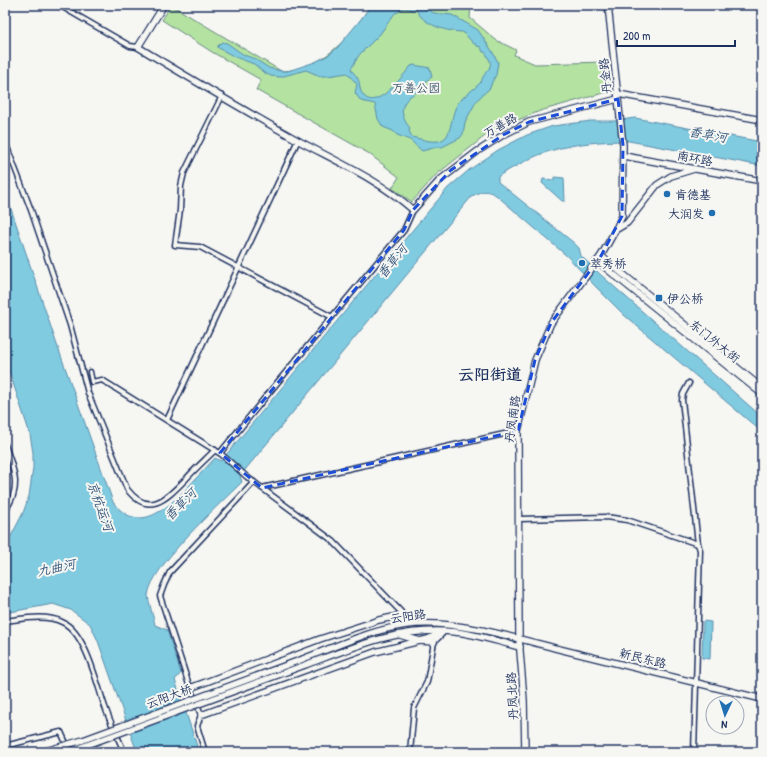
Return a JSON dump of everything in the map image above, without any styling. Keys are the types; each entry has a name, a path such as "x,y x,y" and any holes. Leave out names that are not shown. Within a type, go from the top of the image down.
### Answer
{"street":[{"path":"60,5 130,46 138,47 298,140 379,184 413,210 404,230 221,454"},
{"path":"138,47 164,5"},
{"name":"丹金路","path":"608,5 624,156"},
{"path":"222,96 184,173 181,186 180,210 175,245 200,247 332,317"},
{"name":"万善路","path":"413,210 440,180 478,151 503,135 529,122 618,97 762,120"},
{"path":"167,420 298,140"},
{"path":"5,142 56,282 70,325 88,393 127,489 133,497 140,502 154,503 162,501 215,450"},
{"name":"南环路","path":"624,156 762,181"},
{"name":"丹凤南路","path":"520,639 518,431 534,360 552,323 599,258 622,216 624,156"},
{"path":"616,229 627,223 657,185 671,176 695,169"},
{"name":"东门外大街","path":"599,258 762,388"},
{"name":"东门外大街","path":"599,258 618,276 762,394"},
{"path":"90,372 92,382 102,380 215,450 247,477 314,526 333,542 401,612 409,625"},
{"path":"690,383 683,394 682,400 698,544 700,550 694,752"},
{"path":"262,488 518,431"},
{"path":"5,444 14,473 16,486 11,502 5,510"},
{"path":"205,752 197,726 201,715 190,688 160,596 170,572 254,482"},
{"path":"519,519 606,517 628,520 698,544"},
{"path":"190,688 379,620 403,616"},
{"path":"5,621 42,618 63,622 74,631 88,655 105,709 124,752"},
{"name":"云阳路","path":"303,658 371,634 409,625 439,624 520,639"},
{"name":"云阳路","path":"305,665 381,638 398,634 429,631 455,632 520,647"},
{"path":"201,715 375,652 428,639 443,632"},
{"path":"410,752 414,708 427,682 434,642 443,632"},
{"path":"398,634 420,641 434,642"},
{"name":"丹凤北路","path":"520,639 524,700 525,752"},
{"name":"新民东路","path":"520,639 762,699"},
{"name":"云阳大桥","path":"42,752 84,740 303,658"},
{"name":"云阳大桥","path":"69,752 305,665"},
{"path":"5,746 61,732 69,752"}],"highlighted area":[{"path":"618,99 623,145 622,216 601,256 551,323 535,360 518,431 262,488 220,453 404,230 413,210 451,170 503,135 529,122"}],"green space":[{"name":"万善公园","path":"171,5 281,71 310,65 334,50 354,29 371,5 471,5 470,18 496,40 516,50 514,55 535,64 605,62 609,86 607,92 540,111 485,136 436,175 412,202 392,188 399,177 368,153 256,90 261,80 212,52 162,20"}],"water":[{"path":"371,5 421,5 434,13 452,15 478,30 498,62 496,75 490,88 477,100 465,122 463,134 460,138 442,147 422,151 410,140 383,127 378,119 375,104 361,101 355,93 357,84 347,73 320,76 306,70 280,77 271,76 263,72 254,64 235,57 217,47 222,42 227,43 244,55 255,59 269,68 288,71 315,62 327,56 337,48","holes":["405,8 413,10 416,9 419,15 436,26 450,31 463,32 474,44 481,47 490,63 489,68 481,82 458,103 447,135 445,138 438,141 429,141 412,137 409,131 410,128 402,113 407,99 425,87 426,81 432,77 430,68 414,65 411,66 389,90 376,99 369,99 362,94 359,81 351,69 359,55 380,34 395,13"]},
{"path":"635,118 762,142 762,166 629,141 609,141 569,146 544,153 500,175 498,177 498,182 574,243 579,248 581,256 601,275 762,417 762,432 624,315 568,257 496,195 484,191 472,196 240,476 242,482 173,552 152,582 148,595 155,625 167,630 181,673 175,680 199,752 137,752 98,641 90,624 71,610 53,604 5,613 5,545 23,513 29,496 33,468 33,453 30,434 5,359 5,191 56,342 113,502 122,512 132,517 142,518 151,516 161,511 170,504 215,458 221,461 448,188 469,170 498,150 527,135 553,126 591,121 614,121"},
{"path":"554,177 564,178 565,201 562,201 542,183 543,179 554,180"},
{"path":"703,621 711,622 710,659 702,658"}],"place":[{"name":"肯德基","path":"667,194"},
{"name":"大润发","path":"712,213"},
{"name":"萃秀桥","path":"582,263"},
{"name":"伊公桥","path":"659,298"}],"district":[{"name":"云阳街道","path":"490,374"}],"water label":[{"name":"香草河","path":"708,134"},
{"name":"香草河","path":"392,261"},
{"name":"香草河","path":"180,504"},
{"name":"京杭运河","path":"101,506"},
{"name":"九曲河","path":"56,567"}]}
